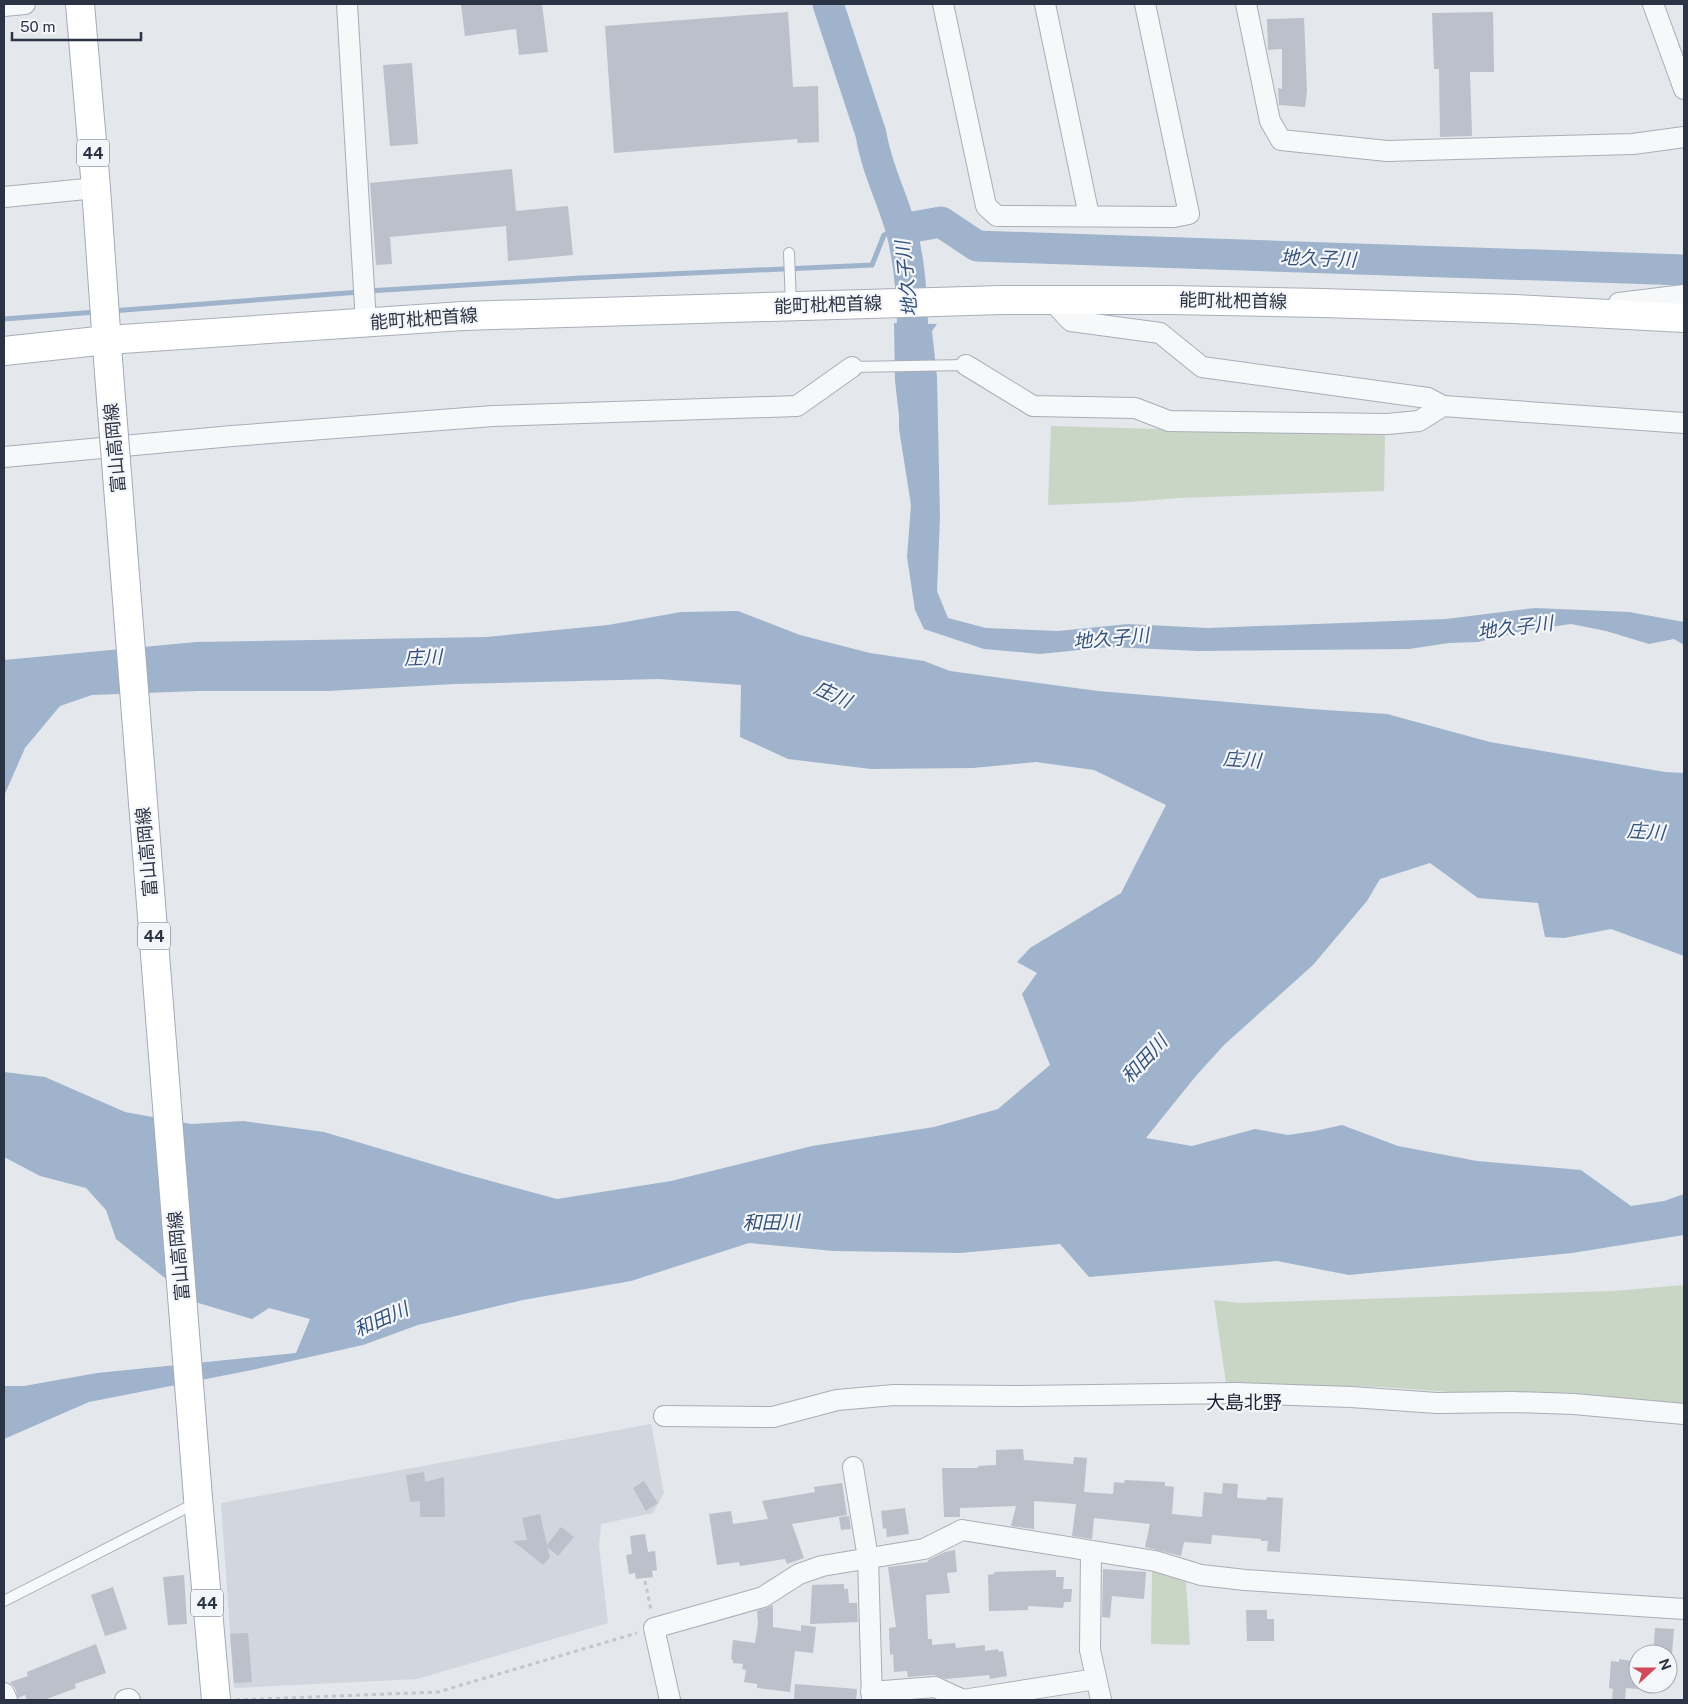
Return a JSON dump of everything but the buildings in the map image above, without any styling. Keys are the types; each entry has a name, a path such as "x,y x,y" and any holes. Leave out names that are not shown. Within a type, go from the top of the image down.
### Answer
{"main road":[{"name":"富山高岡線","path":"80,4 96,188 198,1502 216,1700"},
{"name":"能町枇杷首線","path":"4,352 106,322 365,311 463,316 790,298 847,304 1051,300 1312,303 1514,309 1684,318"}],"street":[{"path":"347,4 365,311"},
{"path":"943,4 986,206 997,216 1174,217 1189,214 1145,4"},
{"path":"1044,4 1089,216"},
{"path":"1246,4 1270,120 1281,140 1387,151 1633,144 1684,137"},
{"path":"1652,4 1684,89"},
{"path":"4,197 96,188"},
{"path":"1612,314 1619,303 1684,294"},
{"path":"1051,300 1071,321 1160,333 1202,367 1428,398 1443,406 1684,422"},
{"path":"966,365 1033,406 1136,408 1169,421 1387,424 1419,421 1443,406"},
{"path":"4,457 232,436 493,416 797,406 852,367"},
{"path":"664,1416 774,1417 837,1400 894,1395 1023,1396 1237,1393 1351,1397 1437,1403 1513,1402 1574,1404 1684,1414"},
{"path":"853,1467 868,1558 872,1696 935,1687 963,1700 1096,1679"},
{"path":"670,1700 654,1628 763,1597 799,1574 822,1566 924,1549 962,1530 1155,1562 1200,1575 1245,1580 1684,1609"},
{"path":"1091,1552 1090,1650 1101,1700"},
{"path":"4,1693 7,1700"},
{"path":"125,1700 130,1700"}],"lane":[{"path":"789,253 790,298"},
{"path":"852,367 966,365"},
{"path":"4,1601 198,1502"}],"path":[{"path":"216,1700 438,1692 654,1628 645,1581"}],"shaded area":[{"path":"651,1424 664,1493 653,1513 601,1524 599,1546 608,1623 417,1679 234,1688 221,1503"}],"green space":[{"path":"1051,426 1385,435 1384,491 1178,498 1048,505"},
{"path":"1684,1285 1684,1409 1382,1387 1226,1383 1214,1300 1239,1303 1613,1291"},
{"path":"1152,1569 1186,1582 1190,1645 1151,1644"}],"water":[{"path":"894,323 937,324 932,331 937,377 940,517 937,591 948,618 986,628 1058,631 1128,624 1208,628 1446,619 1535,608 1629,612 1684,622 1684,645 1674,639 1649,644 1606,631 1571,624 1523,631 1478,642 1449,643 1409,649 1199,651 1109,647 1040,654 984,649 924,629 915,610 907,557 911,505 899,429 895,381"},
{"path":"738,611 800,635 870,653 924,661 950,671 1098,691 1387,714 1490,742 1665,772 1684,773 1684,956 1611,929 1564,938 1545,937 1538,903 1478,898 1430,863 1380,879 1367,901 1313,965 1224,1045 1195,1077 1146,1138 1192,1146 1255,1129 1288,1135 1342,1125 1398,1146 1477,1161 1581,1170 1631,1206 1664,1201 1684,1194 1684,1235 1572,1253 1349,1275 1277,1261 1089,1277 1060,1244 960,1253 834,1251 749,1243 631,1281 523,1300 418,1325 363,1345 247,1371 89,1402 4,1439 4,1386 24,1386 97,1373 296,1353 310,1319 269,1308 252,1319 195,1302 116,1239 106,1210 86,1188 40,1176 4,1157 4,1072 45,1077 125,1112 191,1124 243,1121 324,1132 557,1199 671,1181 812,1146 934,1127 998,1109 1050,1065 1022,994 1037,973 1017,962 1030,948 1121,893 1166,805 1094,770 1036,762 973,768 871,769 788,759 740,737 741,685 659,679 455,684 327,691 198,691 92,695 60,706 25,748 4,796 4,660 196,642 486,637 608,625 681,612"}],"waterway":[{"name":"地久子川","path":"828,4 871,134 880,170 901,229 910,280 914,365"},
{"name":"地久子川","path":"901,229 941,222 977,246 1684,270"},
{"path":"368,291 581,278 872,265 884,235 901,229"},
{"path":"111,311 360,292"},
{"path":"4,319 96,312"}],"district":[{"name":"大島北野","path":"1244,1402"}],"water label":[{"name":"庄川","path":"423,657"},
{"name":"庄川","path":"833,694"},
{"name":"庄川","path":"1242,759"},
{"name":"庄川","path":"1646,831"},
{"name":"和田川","path":"1144,1059"},
{"name":"和田川","path":"771,1222"},
{"name":"和田川","path":"381,1319"}]}
